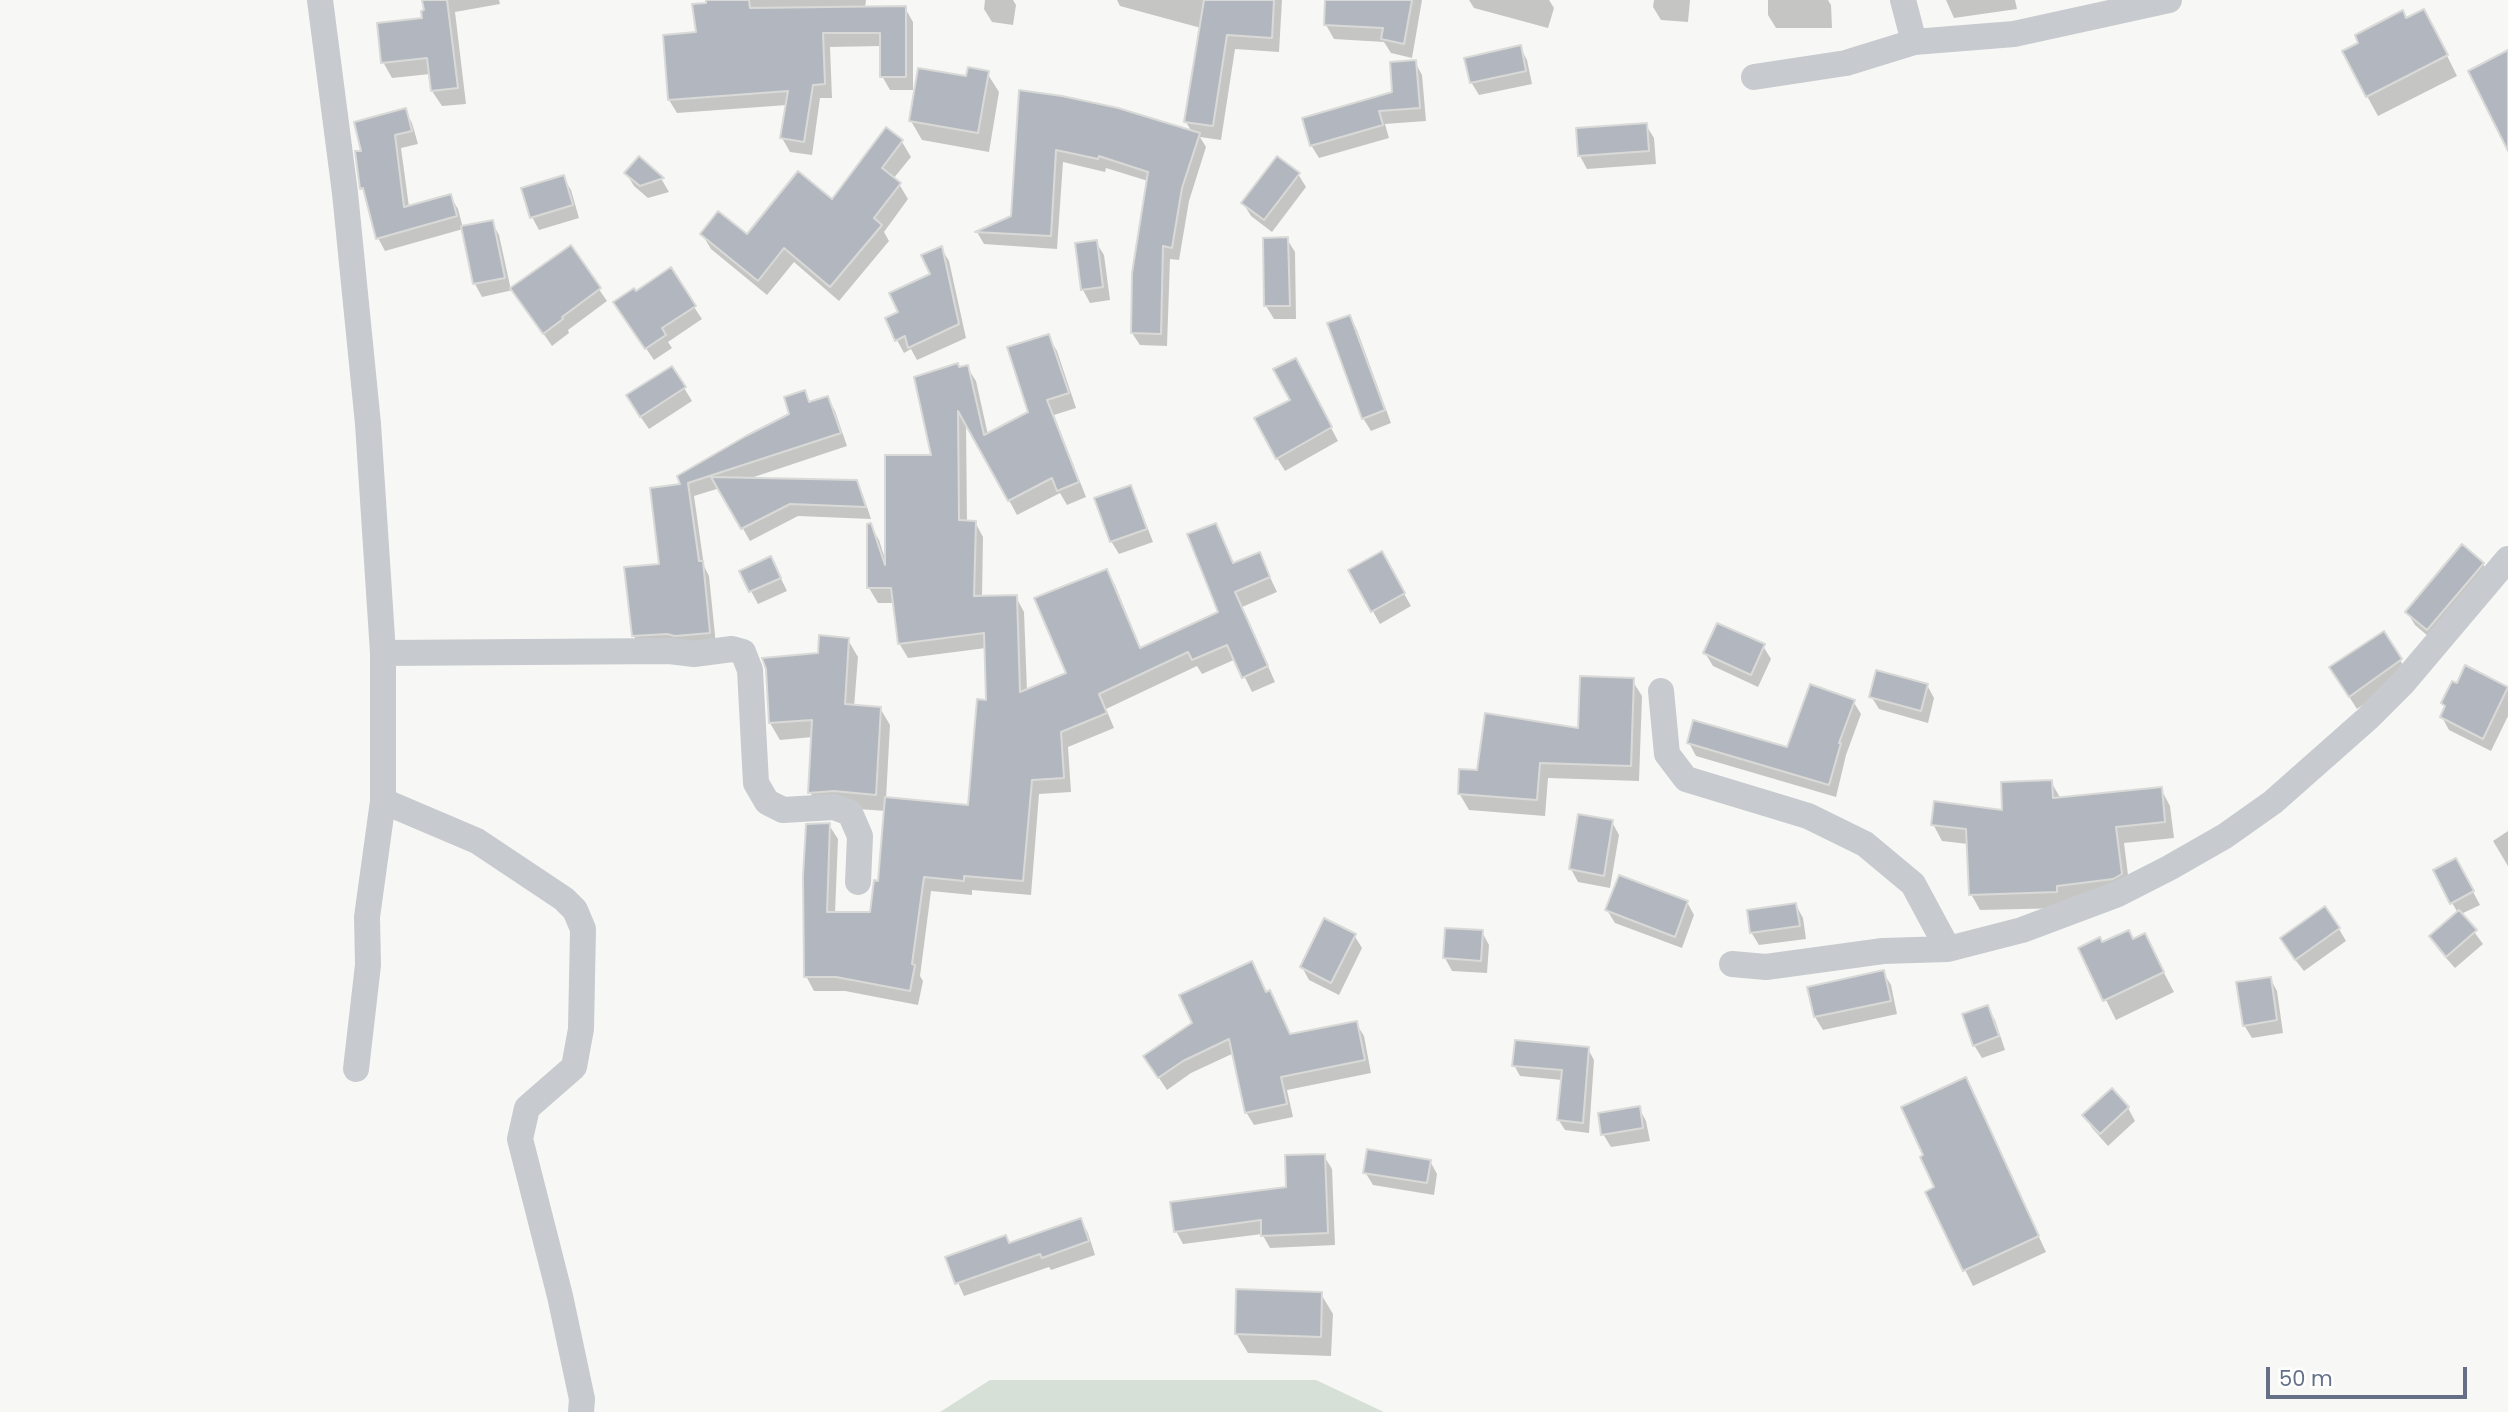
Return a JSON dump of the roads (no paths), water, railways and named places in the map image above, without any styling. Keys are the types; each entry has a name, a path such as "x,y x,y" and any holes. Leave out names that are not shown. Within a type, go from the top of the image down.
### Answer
{"street":[{"path":"320,0 331,67 368,424 383,653 383,801 367,917 368,965 356,1069"},
{"path":"1903,0 1914,42"},
{"path":"1754,77 1846,63 1914,42 2014,34 2167,0"},
{"path":"1732,964 1766,967 1884,951 1948,949 2022,930 2081,909 2159,874 2225,836 2273,802 2368,718 2403,682 2508,559"},
{"path":"383,653 669,651 694,654 732,649 743,652 750,670 755,783 768,802 783,810 834,807 850,813 860,836 858,882"},
{"path":"1661,691 1667,754 1686,779 1808,816 1865,844 1913,884 1948,949"},
{"path":"383,801 477,841 564,899 575,910 583,929 581,1029 574,1068 527,1108 520,1139 561,1296 582,1399 581,1412"}]}
